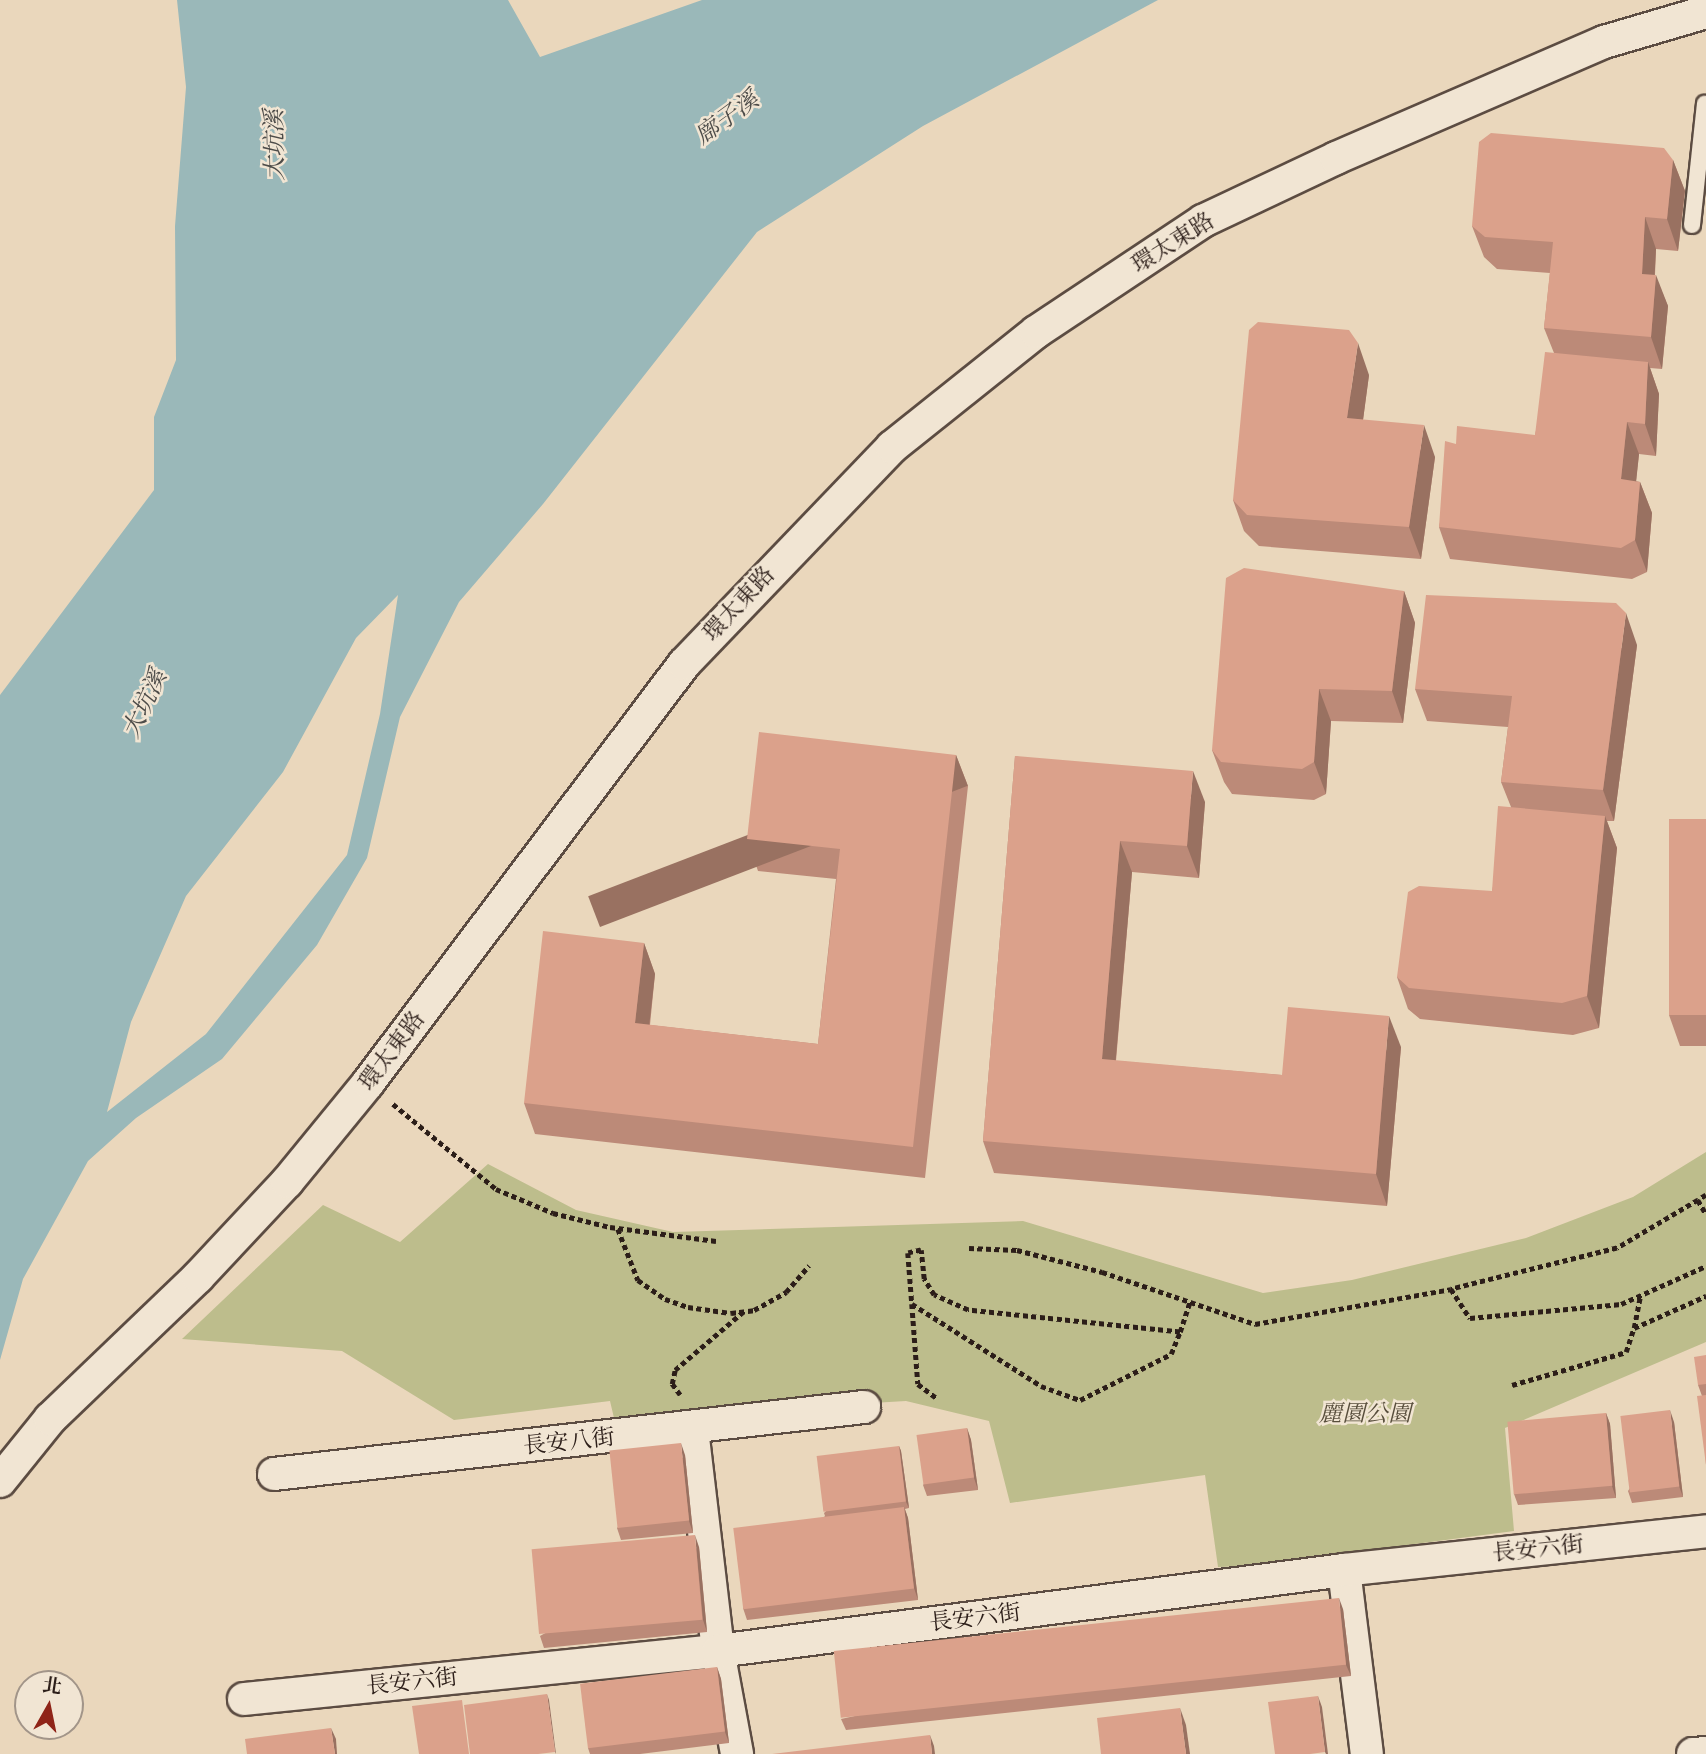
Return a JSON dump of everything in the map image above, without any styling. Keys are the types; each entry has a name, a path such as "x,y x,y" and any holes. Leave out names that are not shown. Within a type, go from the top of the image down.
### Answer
{"street":[{"name":"環太東路","path":"0,1481 50,1419 198,1277 287,1182 368,1083 684,664 918,424 1036,332 1203,221 1336,158 1604,43 1706,12"},
{"name":"長安八街","path":"274,1474 692,1429 864,1407"},
{"path":"692,1429 718,1651 737,1754"},
{"name":"長安六街","path":"244,1699 718,1651 1344,1570 1706,1531"},
{"path":"1344,1570 1367,1754"},
{"path":"1693,1754 1706,1753"}],"lane":[{"path":"1692,225 1706,99"}],"path":[{"path":"393,1104 496,1189 553,1213 618,1229 716,1241"},
{"path":"969,1248 1017,1250 1255,1324 1451,1289 1617,1248 1706,1195"},
{"path":"1698,1200 1706,1214"},
{"path":"618,1229 628,1262 638,1280 688,1307 743,1312 769,1305 799,1282 809,1266"},
{"path":"938,1399 918,1384 908,1253 921,1250 927,1288 968,1310 1180,1332"},
{"path":"1451,1289 1470,1318 1621,1304 1706,1266"},
{"path":"1512,1385 1626,1352 1641,1295"},
{"path":"1634,1328 1706,1296"},
{"path":"912,1304 1041,1386 1080,1400 1171,1354 1190,1302"},
{"path":"681,1398 672,1384 674,1370 743,1312"}],"green space":[{"name":"麗園公園","path":"1706,1152 1706,1342 1505,1428 1514,1531 1248,1566 1218,1567 1205,1475 1010,1503 989,1421 906,1401 614,1418 610,1401 454,1420 342,1351 182,1339 323,1205 400,1242 488,1164 576,1210 673,1232 1023,1221 1263,1293 1352,1280 1526,1238 1633,1197"}],"water":[{"path":"177,0 508,0 540,57 702,0 1158,0 923,126 757,232 543,504 459,602 400,717 367,858 317,945 222,1059 136,1118 88,1161 23,1279 0,1360 0,695 154,490 154,417 176,360 175,226 186,87","holes":["398,595 380,714 347,855 206,1034 107,1112 131,1022 186,896 283,772 356,638"]}],"building":[{"path":"1491,133 1664,148 1673,160 1667,219 1645,217 1642,274 1656,275 1651,337 1544,328 1553,242 1485,237 1472,226 1479,142"},
{"path":"1258,322 1349,330 1358,343 1347,418 1424,425 1409,527 1247,515 1233,500 1249,330"},
{"path":"1545,352 1648,362 1645,424 1627,422 1621,479 1640,482 1635,540 1621,548 1439,527 1445,441 1456,444 1457,426 1535,435"},
{"path":"1244,568 1404,591 1392,691 1319,689 1314,762 1302,769 1221,762 1212,750 1226,578"},
{"path":"1426,595 1616,603 1626,613 1603,790 1501,782 1512,696 1415,689"},
{"path":"759,732 956,755 913,1147 524,1103 543,931 644,943 635,1023 818,1044 840,849 747,839"},
{"path":"1015,756 1193,771 1187,846 1120,841 1102,1059 1282,1075 1288,1007 1389,1016 1376,1174 983,1141"},
{"path":"1498,806 1605,816 1587,996 1562,1003 1409,988 1397,977 1408,892 1419,886 1492,891"},
{"path":"1669,819 1706,819 1706,1015 1669,1015"},
{"path":"1706,1355 1706,1384 1698,1385 1694,1357"},
{"path":"1706,1395 1706,1465 1697,1396"},
{"path":"1670,1410 1679,1486 1630,1493 1620,1416"},
{"path":"1606,1413 1612,1486 1514,1494 1507,1422"},
{"path":"967,1428 974,1478 923,1485 916,1435"},
{"path":"681,1443 689,1521 618,1528 609,1451"},
{"path":"899,1446 906,1502 823,1512 817,1456"},
{"path":"904,1507 914,1588 743,1609 733,1528"},
{"path":"695,1535 702,1620 539,1634 532,1549"},
{"path":"1339,1598 1346,1665 841,1718 834,1651"},
{"path":"717,1667 725,1732 588,1748 580,1684"},
{"path":"547,1694 555,1752 470,1754 464,1705"},
{"path":"1318,1696 1325,1752 1275,1754 1268,1702"},
{"path":"462,1700 469,1754 419,1754 412,1706"},
{"path":"1180,1708 1186,1754 1101,1754 1097,1718"},
{"path":"331,1728 335,1754 247,1754 245,1739"},
{"path":"930,1735 932,1754 772,1754"}],"water label":[{"name":"廍子溪","path":"727,118"},
{"name":"大坑溪","path":"275,145"},
{"name":"大坑溪","path":"145,704"}]}
